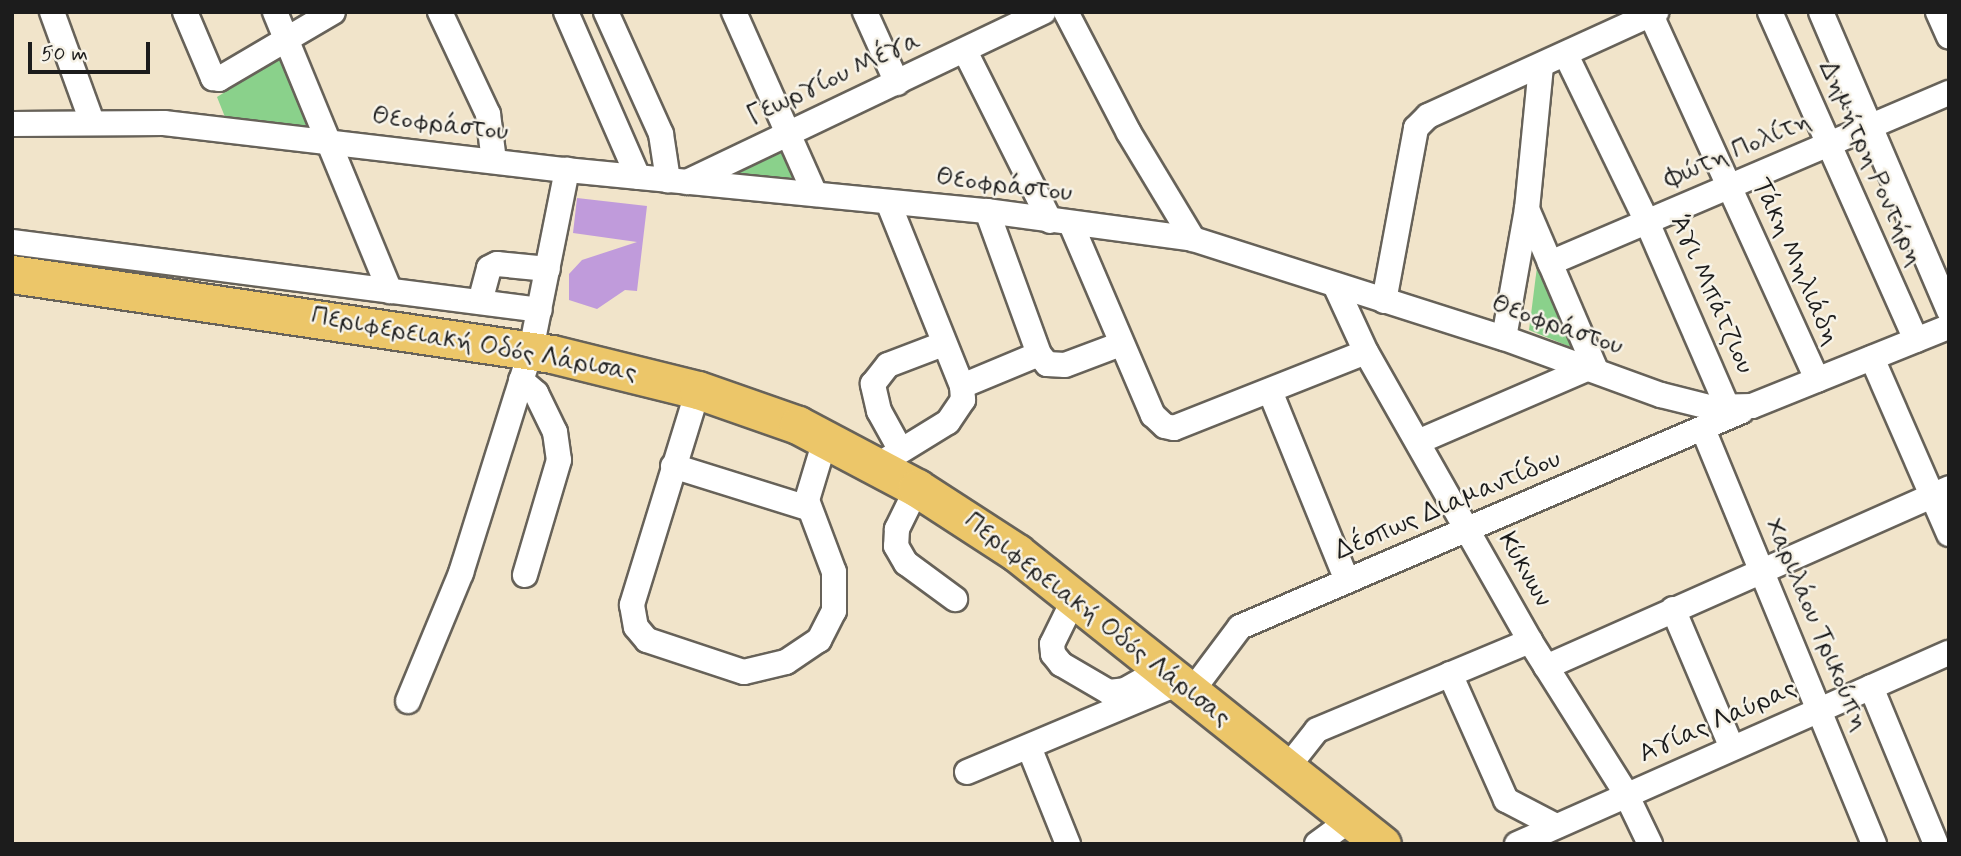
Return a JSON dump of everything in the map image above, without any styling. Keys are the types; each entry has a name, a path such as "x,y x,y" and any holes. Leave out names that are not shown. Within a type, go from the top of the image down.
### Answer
{"highway":[{"name":"Περιφερειακή Οδός Λάρισας","path":"12,274 526,365 698,390 889,457 917,488 996,538 1075,597 1382,844"}],"street":[{"path":"52,12 92,122"},
{"path":"185,12 213,78 229,76 332,12"},
{"path":"275,12 390,291"},
{"path":"440,12 488,114 494,161"},
{"path":"566,12 638,177"},
{"path":"606,12 647,102 678,181"},
{"path":"734,12 815,194"},
{"path":"865,12 897,83"},
{"name":"Γεωργίου Μέγα","path":"678,181 897,83 1044,12"},
{"path":"1066,12 1129,133 1193,239"},
{"name":"Δημήτρη Ροντήρη","path":"1770,12 1916,340"},
{"path":"1821,12 1949,311"},
{"path":"1938,12 1949,37"},
{"path":"1384,301 1416,128 1428,116 1541,68 1654,13"},
{"name":"Τάκη Μηλιάδη","path":"1654,13 1816,380"},
{"path":"589,65 623,50"},
{"path":"965,51 1060,223 1121,344 1153,415 1174,428 1366,352"},
{"name":"Άγι Μπάτζιου","path":"1566,55 1740,407"},
{"path":"1504,338 1527,209 1541,68"},
{"name":"Φώτη Πολίτη","path":"1550,263 1949,93"},
{"path":"611,117 647,102"},
{"name":"Θεοφράστου","path":"12,124 164,123 567,170 986,211 1193,239 1504,338 1676,400 1740,407"},
{"path":"408,701 461,573 526,365 540,310 567,170"},
{"path":"888,202 962,386 959,411 889,457 873,383 888,365 943,344"},
{"path":"1419,441 1592,369 1527,209"},
{"path":"986,211 1047,361"},
{"path":"12,242 540,310"},
{"path":"480,302 489,268 498,264 548,269"},
{"name":"Κύκνων","path":"1335,285 1366,352 1419,441 1545,667 1626,795 1650,844"},
{"path":"1740,407 1949,327"},
{"path":"962,386 1047,361 1121,344"},
{"path":"1872,358 1941,492 1949,534"},
{"path":"525,575 559,460 555,432 526,365"},
{"path":"698,390 632,605 636,626 647,640 744,672 786,662 819,640 834,611 834,572 808,508 807,491 826,437"},
{"path":"1270,391 1347,581"},
{"name":"Δέσπως Διαμαντίδου","path":"1179,680 1240,627 1703,429 1740,407"},
{"name":"Χαριλάου Τρικούπη","path":"1703,429 1874,844"},
{"path":"673,466 808,508"},
{"path":"917,488 897,529 896,546 906,563 955,599"},
{"path":"1545,667 1941,492"},
{"path":"1075,597 1052,644 1053,654 1060,664 1108,692 1179,680"},
{"path":"1673,609 1732,748"},
{"path":"1287,768 1317,730 1530,641"},
{"name":"Αγίας Λαύρας","path":"1517,844 1949,653"},
{"path":"1450,674 1506,800 1556,826"},
{"path":"967,772 1179,680"},
{"path":"1871,687 1936,844"},
{"path":"1029,747 1068,844"},
{"path":"1317,844 1351,819"}],"green space":[{"path":"282,56 314,128 225,117 217,97"},
{"path":"790,143 809,182 725,176"},
{"path":"1538,259 1585,353 1529,330"}],"building":[{"path":"577,198 647,206 637,291 625,290 597,309 569,300 569,274 582,260 637,242 573,233"}]}
